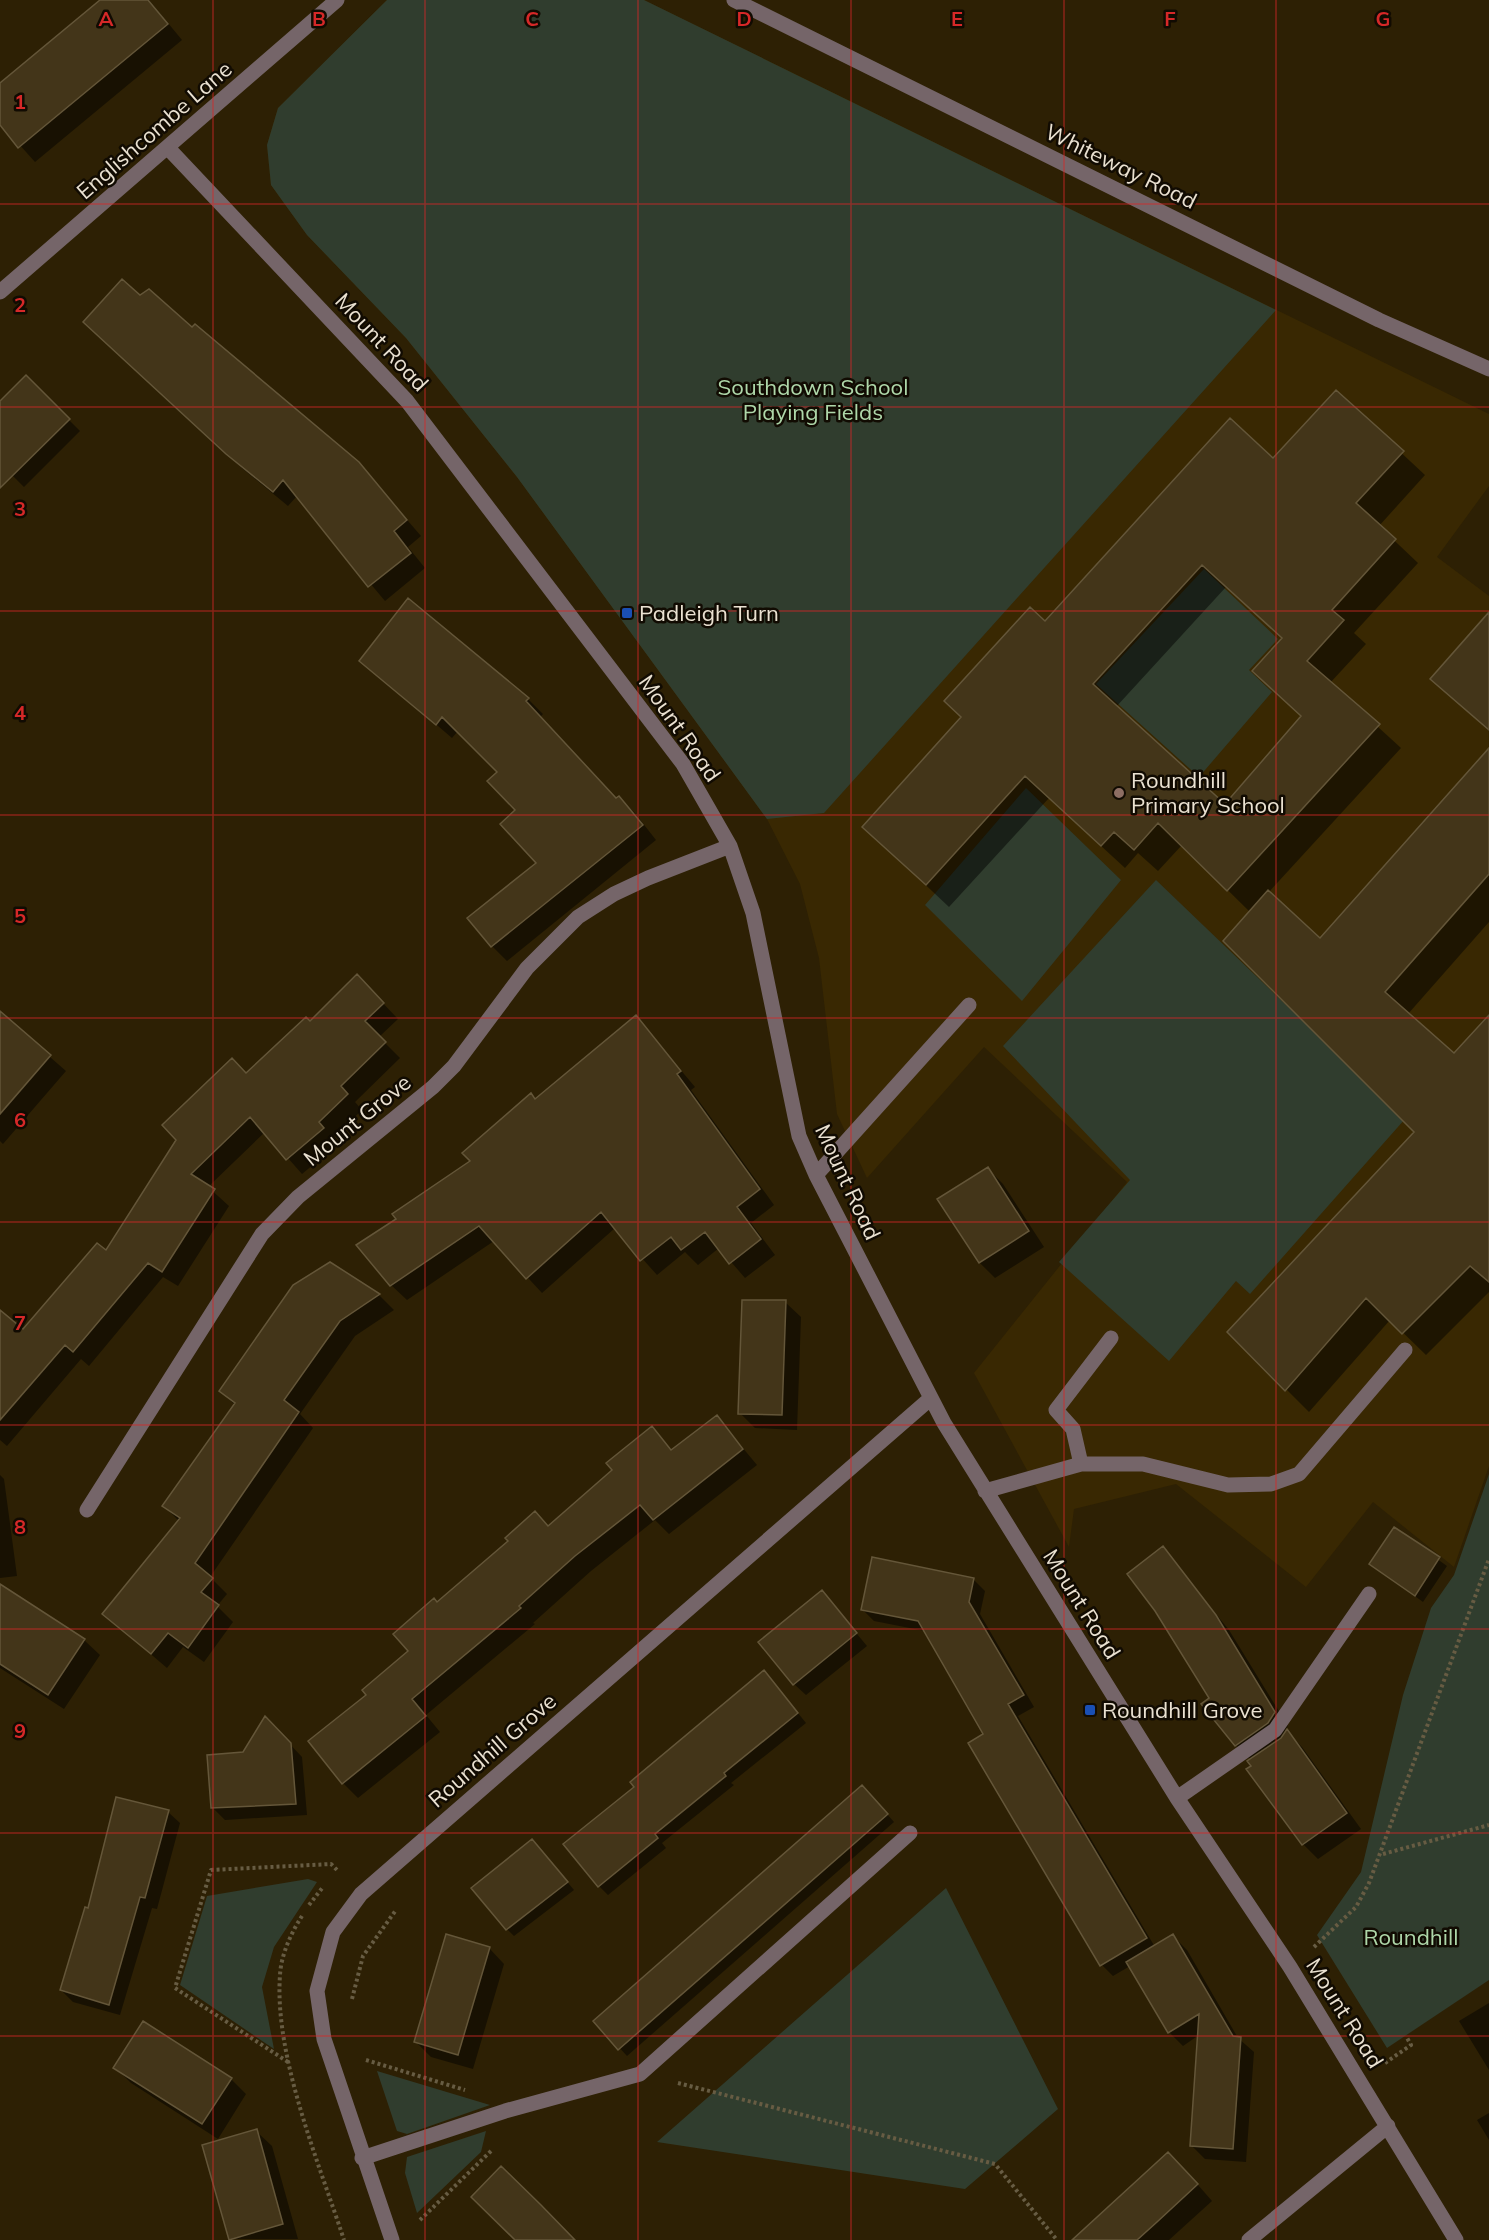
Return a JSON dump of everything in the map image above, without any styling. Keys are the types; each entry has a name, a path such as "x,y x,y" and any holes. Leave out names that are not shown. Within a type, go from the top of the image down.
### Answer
{"street":[{"name":"Englishcombe Lane","path":"0,292 337,0"},
{"name":"Whiteway Road","path":"734,0 1368,315 1489,369"},
{"name":"Mount Road","path":"168,148 408,401 683,764 730,846 753,913 799,1136 816,1175 932,1398 985,1491 1177,1798 1290,1968 1456,2240"},
{"name":"Mount Grove","path":"87,1510 262,1234 298,1197 433,1087 454,1066 527,968 578,917 648,878 730,846"},
{"path":"816,1175 969,1005"},
{"path":"1081,1464 1073,1429 1056,1410 1112,1338"},
{"path":"985,1491 1081,1464 1143,1464 1228,1485 1271,1484 1280,1481 1299,1474 1405,1350"},
{"name":"Roundhill Grove","path":"392,2240 362,2158 324,2039 317,1991 333,1932 361,1894 932,1398"},
{"path":"1177,1798 1275,1730 1369,1594"},
{"path":"362,2158 506,2111 640,2074 910,1833"},
{"path":"1249,2240 1388,2126"}],"path":[{"path":"1320,1941 1356,1907 1382,1854 1489,1559"},
{"path":"1382,1854 1489,1825"},
{"path":"288,2062 175,1988 211,1870 331,1864 361,1894"},
{"path":"351,2001 363,1956 394,1911 403,1904"},
{"path":"1360,2080 1411,2045 1406,2036"},
{"path":"360,2059 363,2069"},
{"path":"640,2074 994,2164 1057,2240"},
{"path":"412,2214 415,2225"}],"shaded area":[{"name":"Roundhill Primary School","path":"387,0 644,0 1489,414 1489,486 1437,557 1489,596 1489,1466 1454,1567 1373,1502 1306,1587 1176,1484 1074,1509 1069,1547 974,1373 1127,1182 984,1047 867,1178 837,1114 819,958 800,884 767,819 517,477 406,338 307,235 271,185 267,145 278,108"}],"green space":[{"name":"Southdown School Playing Fields","path":"387,0 644,0 1276,310 824,813 767,819 517,477 406,338 307,235 271,185 267,145 278,108"},
{"path":"1204,569 1278,639 1249,670 1272,692 1199,777 1096,684"},
{"path":"1026,788 1121,880 1022,1001 925,905"},
{"path":"1156,880 1405,1119 1250,1294 1236,1281 1169,1361 1059,1262 1130,1180 1003,1046"},
{"name":"Roundhill","path":"1489,1474 1489,1980 1387,2048 1317,1935 1361,1872 1403,1695 1431,1608 1454,1575"},
{"path":"308,1879 317,1882 274,1947 262,1987 274,2049 180,1985 207,1896"},
{"path":"946,1888 1058,2109 965,2189 657,2142"},
{"path":"377,2071 490,2105 407,2134 397,2131"},
{"path":"486,2131 481,2152 417,2213 405,2173 407,2157"}],"building":[{"path":"100,0 148,0 168,24 18,148 0,125 0,83"},
{"path":"122,279 140,295 149,289 192,327 195,324 359,462 407,520 394,531 411,553 368,587 283,480 273,492 226,454 83,322"},
{"path":"26,375 70,419 0,488 0,401"},
{"path":"1336,390 1404,451 1356,503 1396,539 1332,610 1344,620 1307,661 1380,724 1227,891 1158,823 1134,850 1114,832 1101,846 1025,776 926,885 862,827 961,717 944,701 1030,607 1045,621 1230,418 1273,458","holes":["1202,565 1282,638 1252,671 1301,716 1225,804 1093,684"]},
{"path":"408,598 529,698 526,701 616,798 619,796 643,825 491,947 467,918 536,863 500,824 515,810 487,781 497,772 442,717 436,725 359,661"},
{"path":"1489,612 1489,730 1430,679"},
{"path":"1489,748 1489,874 1385,992 1454,1053 1489,1015 1489,1282 1470,1266 1402,1334 1366,1298 1285,1391 1227,1332 1414,1132 1223,941 1268,890 1320,938"},
{"path":"357,974 384,1003 365,1021 386,1042 341,1086 348,1094 319,1122 324,1128 286,1160 250,1117 191,1174 215,1189 162,1272 148,1263 73,1352 65,1345 0,1420 0,1310 23,1329 97,1243 106,1250 176,1140 162,1125 232,1058 246,1073 306,1017 310,1021"},
{"path":"0,1011 51,1055 0,1114"},
{"path":"636,1015 681,1071 677,1074 760,1189 737,1207 761,1239 729,1264 705,1232 681,1250 671,1237 640,1261 601,1212 526,1279 479,1226 390,1286 356,1245 396,1219 392,1214 470,1161 462,1153 531,1093 535,1099"},
{"path":"988,1167 1029,1231 979,1263 937,1199"},
{"path":"330,1262 380,1294 340,1321 284,1400 299,1412 195,1563 213,1578 201,1592 219,1605 188,1648 168,1633 151,1654 102,1614 180,1518 162,1506 235,1403 219,1391 293,1285"},
{"path":"742,1300 786,1300 782,1415 738,1414"},
{"path":"717,1415 743,1449 653,1520 640,1505 575,1556 519,1606 521,1608 412,1699 426,1716 342,1784 308,1741 366,1695 362,1690 408,1651 393,1634 434,1598 437,1602 508,1541 505,1538 535,1511 548,1526 612,1470 606,1463 652,1426 671,1450"},
{"path":"1394,1527 1440,1557 1415,1596 1369,1564"},
{"path":"1163,1546 1216,1615 1275,1712 1268,1723 1235,1746 1201,1704 1209,1698 1155,1611 1127,1574"},
{"path":"872,1557 974,1578 969,1602 1024,1695 1008,1704 1147,1938 1100,1966 968,1743 983,1734 918,1621 861,1610"},
{"path":"0,1584 85,1639 48,1695 0,1664"},
{"path":"822,1590 857,1633 793,1685 758,1642"},
{"path":"764,1670 798,1713 724,1773 726,1776 655,1834 658,1838 598,1887 563,1844 634,1787 630,1782"},
{"path":"265,1716 291,1743 296,1804 211,1808 207,1755 243,1752"},
{"path":"1287,1729 1347,1813 1302,1845 1246,1769 1251,1766 1247,1761 1281,1738"},
{"path":"862,1785 888,1814 618,2050 593,2021"},
{"path":"116,1797 169,1810 145,1898 140,1897 109,2005 60,1990 85,1907 88,1908"},
{"path":"532,1839 568,1882 506,1930 471,1888"},
{"path":"446,1934 490,1947 458,2055 414,2042"},
{"path":"1173,1934 1233,2036 1241,2037 1233,2149 1190,2146 1199,2014 1168,2033 1126,1962"},
{"path":"143,2021 232,2078 202,2124 113,2068"},
{"path":"257,2129 283,2224 229,2240 202,2145"},
{"path":"1168,2152 1198,2184 1157,2222 1137,2240 1072,2240"},
{"path":"501,2166 575,2240 515,2240 471,2197"}],"place":[{"name":"Padleigh Turn","path":"627,613"},
{"name":"Roundhill Primary School","path":"1119,793"},
{"name":"Roundhill Grove","path":"1090,1710"}]}
